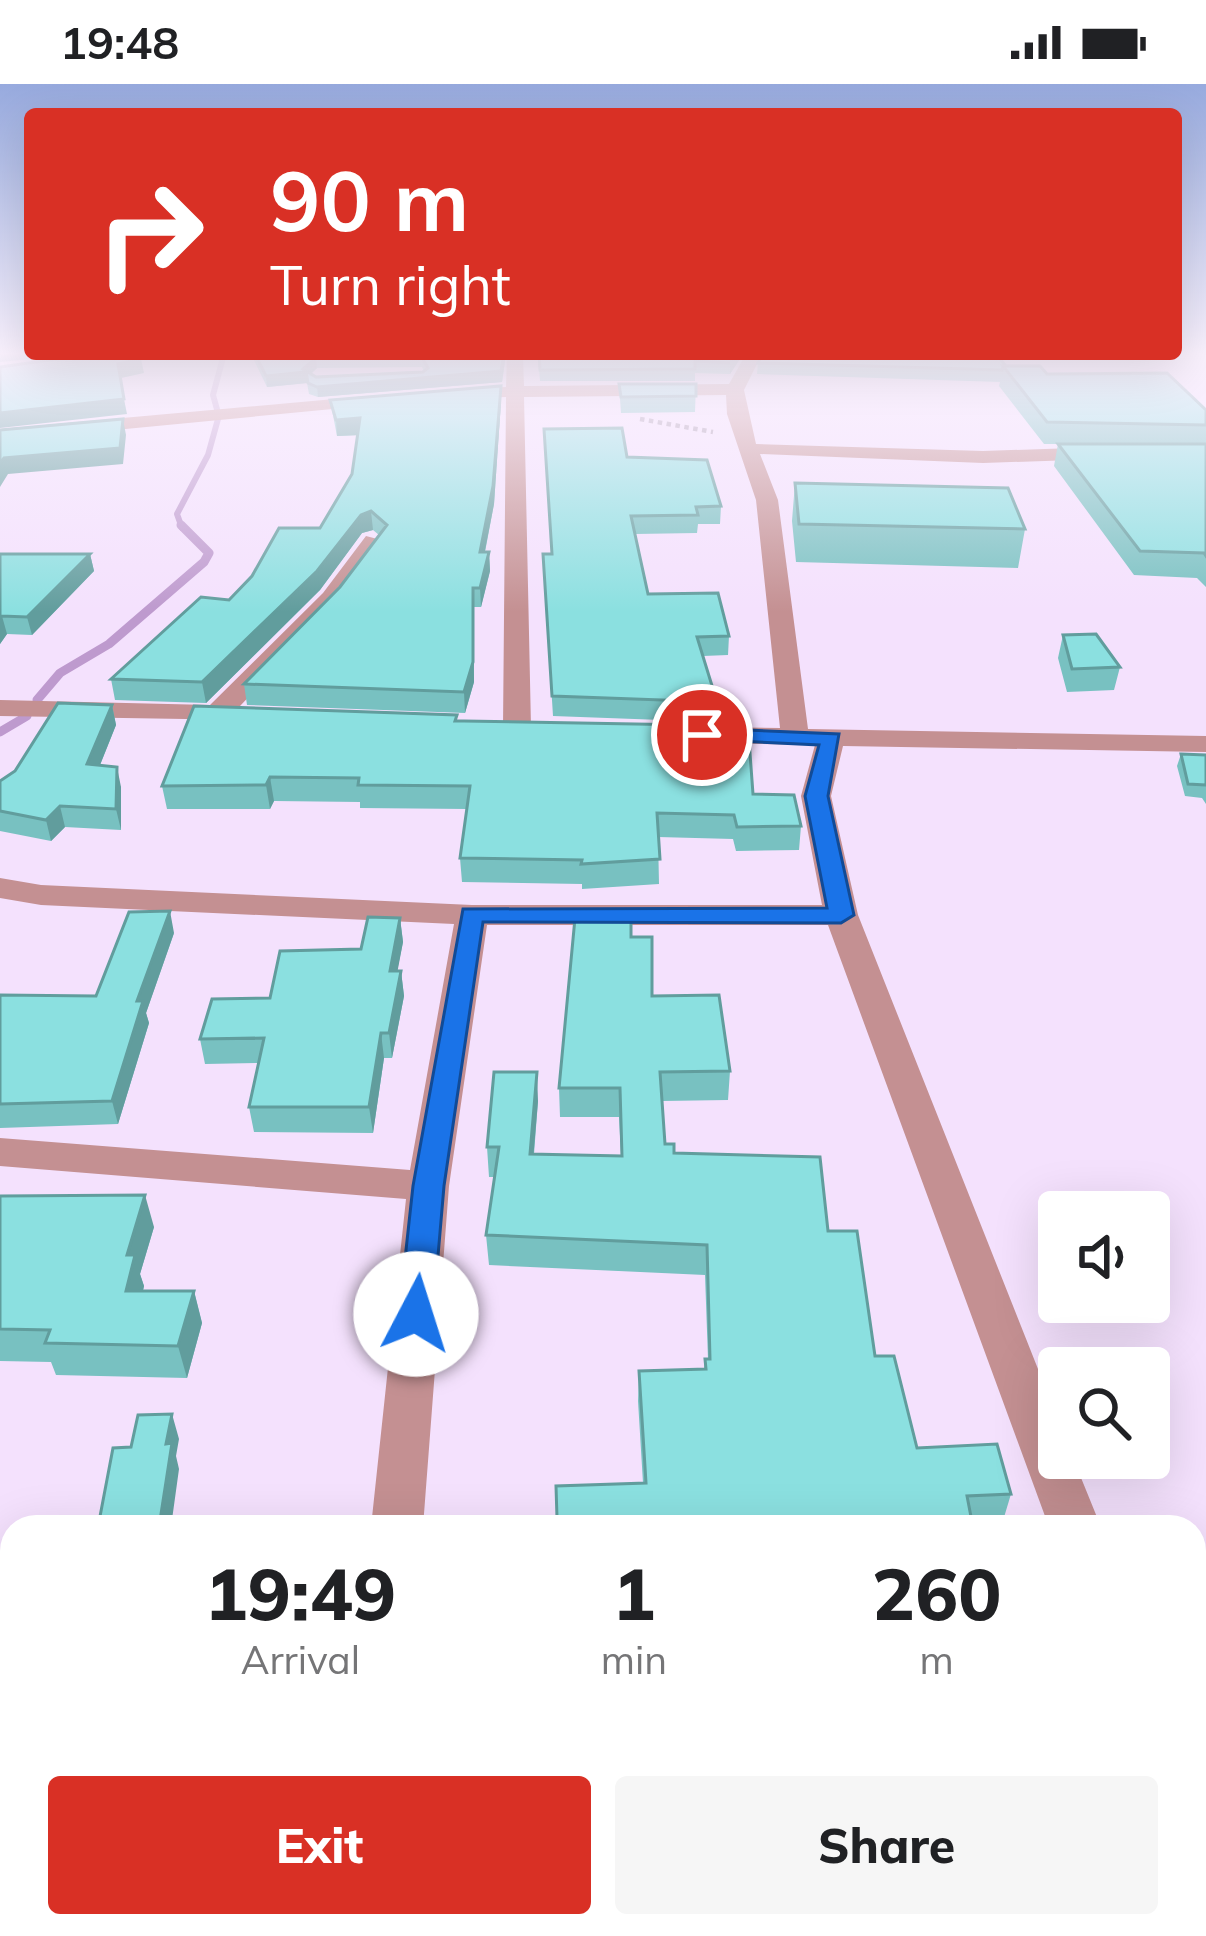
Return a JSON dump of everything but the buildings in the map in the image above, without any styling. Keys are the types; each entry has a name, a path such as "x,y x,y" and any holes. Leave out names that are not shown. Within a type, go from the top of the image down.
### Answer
{"street":[{"path":"514,439 517,728"},
{"path":"751,439 813,739 816,796 841,915 1070,1515"},
{"path":"753,444 983,457 1124,453"},
{"path":"218,713 331,598 374,541"},
{"path":"0,707 264,715"},
{"path":"679,734 1206,744"},
{"path":"0,888 41,895 472,915 841,915"},
{"path":"398,1515 428,1186 472,915"},
{"path":"0,1152 428,1186"}],"path":[{"path":"732,439 753,444"}],"waterway":[{"path":"182,528 177,514 212,439"},
{"path":"37,700 60,673 109,644 204,562 209,553 181,525"},
{"path":"0,732 27,716"}],"route":[{"path":"416,1314 428,1186 472,915 841,915 816,796 831,739 702,735"}]}
